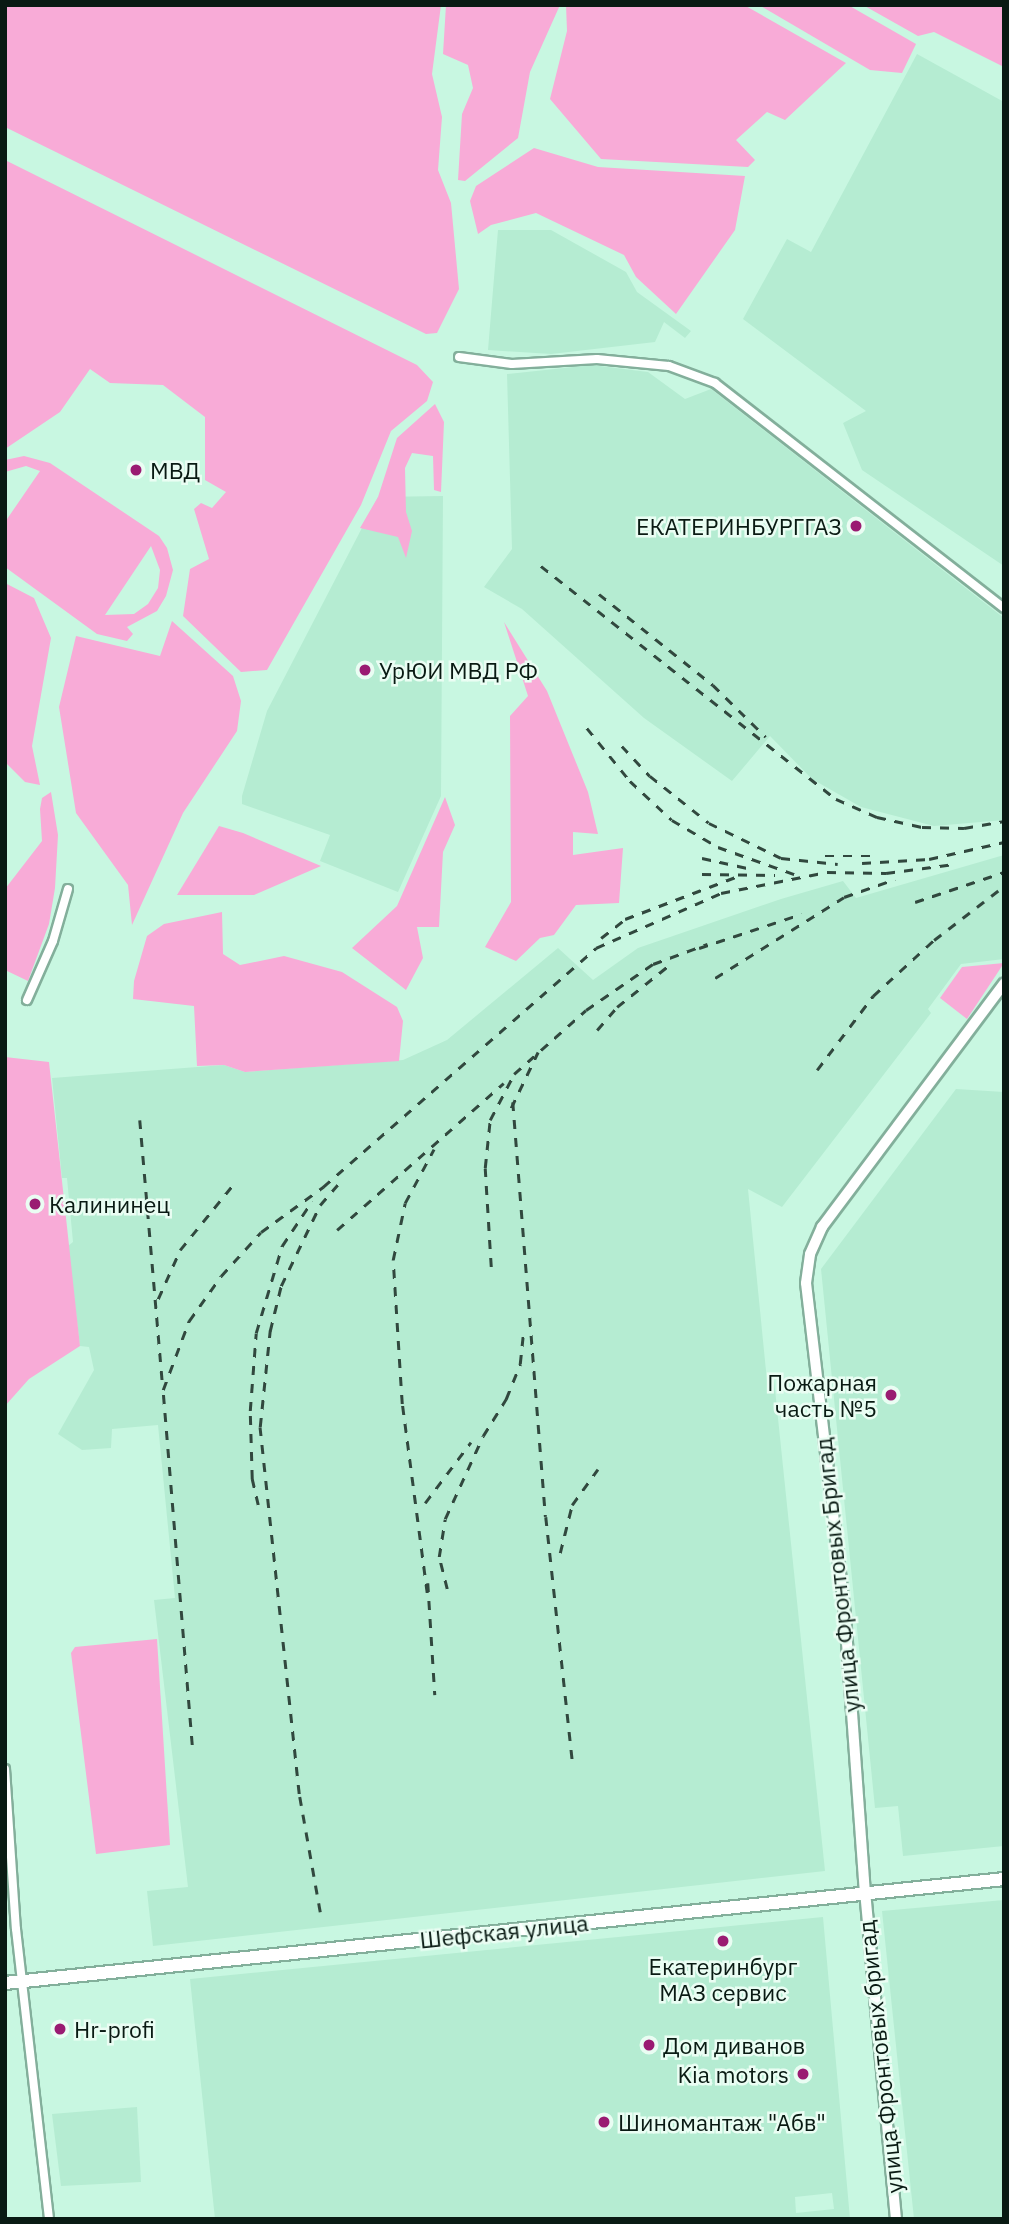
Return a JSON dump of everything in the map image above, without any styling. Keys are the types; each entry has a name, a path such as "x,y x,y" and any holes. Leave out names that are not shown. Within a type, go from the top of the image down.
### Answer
{"main road":[{"name":"улица Фронтовых Бригад","path":"865,1894 845,1615 817,1397 807,1265 822,1227 1004,984"},
{"name":"Шефская улица","path":"5,1983 1004,1879"},
{"name":"улица Фронтовых бригад","path":"865,1894 896,2219"}],"street":[{"path":"459,357 512,364 597,359 669,366 715,383 1004,608"},
{"path":"27,1000 53,941 68,889"},
{"path":"5,1769 21,1982 49,2219"}],"shaded area":[{"path":"5,5 441,5 432,74 442,117 438,170 451,203 459,289 437,333 426,334 5,127"},
{"path":"446,5 560,5 530,72 518,138 465,181 458,180 462,114 473,88 468,65 443,54"},
{"path":"566,5 744,5 846,63 785,120 767,112 736,140 755,160 748,167 601,159 550,99 567,31"},
{"path":"759,5 848,5 916,44 902,73 870,70"},
{"path":"863,5 1004,5 1004,67 934,32 918,36"},
{"path":"917,54 1004,102 1004,566 862,470 843,423 866,411 743,319 787,239 811,252"},
{"path":"534,148 598,167 745,176 735,230 676,314 636,277 624,255 536,213 491,225 478,234 470,201 476,186"},
{"path":"5,160 417,365 433,382 427,401 391,431 361,505 267,670 241,672 183,616 190,569 209,559 194,509 201,503 212,508 226,492 205,480 205,417 163,385 110,383 90,369 60,412 5,449"},
{"path":"498,230 551,230 626,272 637,292 691,331 685,338 664,322 655,342 551,354 488,350"},
{"path":"592,365 648,372 685,399 711,389 1004,618 1004,820 934,826 861,807 812,779 770,736 732,781 644,718 522,609 484,587 512,549 507,374"},
{"path":"435,404 444,422 441,492 434,490 433,456 412,453 405,468 406,512 412,531 406,558 398,537 360,528 378,497 397,438"},
{"path":"24,456 50,463 159,536 167,548 173,570 166,596 157,611 127,627 133,634 127,641 97,634 5,567 5,522 40,471 26,466 5,472 5,460","holes":["151,546 160,570 158,588 148,604 134,614 105,615"]},
{"name":"УрЮИ МВД РФ","path":"443,496 441,796 398,892 320,861 330,835 242,804 242,796 267,711 378,497"},
{"path":"5,583 34,598 51,638 32,746 40,785 25,782 5,762"},
{"path":"172,621 233,676 241,701 237,731 183,813 132,925 128,885 76,813 59,707 76,636 160,656"},
{"path":"504,622 547,691 588,792 598,834 573,832 573,855 623,848 619,903 576,905 554,935 540,938 516,961 485,947 511,902 510,716 528,696"},
{"path":"51,792 58,835 55,888 49,924 28,981 5,970 5,889 42,841 42,798"},
{"path":"445,797 455,825 443,852 439,927 417,927 423,958 406,990 352,948 397,906"},
{"path":"219,826 243,833 321,866 254,895 177,895"},
{"path":"1004,855 1004,959 961,964 928,1009 931,1013 782,1207 748,1189 767,1381 774,1380 825,1871 153,1946 147,1891 188,1887 154,1600 175,1598 158,1425 112,1429 111,1448 82,1450 58,1434 94,1370 89,1347 80,1346 68,1246 73,1242 67,1178 62,1178 52,1078 224,1065 245,1072 403,1060 447,1040 558,948 593,980 638,948 781,899 843,881 856,898"},
{"path":"222,912 223,954 240,965 284,956 342,972 397,1007 403,1021 399,1061 245,1072 224,1065 197,1066 194,1006 133,999 134,981 147,936 164,924"},
{"path":"1004,963 967,1019 940,998 962,967"},
{"name":"Калининец","path":"5,1057 49,1062 80,1346 29,1379 5,1406"},
{"path":"956,1089 1004,1092 1004,1846 903,1856 898,1806 875,1808 821,1269"},
{"path":"157,1639 170,1845 96,1854 71,1653 75,1647"},
{"path":"1004,1900 1004,2219 914,2219 882,1911"},
{"path":"823,1917 850,2219 215,2219 190,1979","holes":["832,2193 834,2209 796,2213 795,2197"]},
{"path":"137,2107 141,2182 61,2186 52,2114"}],"railway":[{"path":"541,566 836,799 877,817 922,827 964,828 1004,821"},
{"path":"599,594 713,685 766,737"},
{"path":"587,728 630,781 672,820 718,847 794,874"},
{"path":"622,746 650,776 709,823 781,858 838,864"},
{"path":"862,863 929,859 1004,842"},
{"path":"825,856 874,856"},
{"path":"702,858 752,869"},
{"path":"192,1745 163,1390 189,1321 221,1276 261,1232 323,1187 596,948 721,893 827,872 886,873 954,864"},
{"path":"915,902 1004,872"},
{"path":"702,874 775,875"},
{"path":"601,938 625,919 738,876"},
{"path":"715,978 844,897 895,879"},
{"path":"817,1070 873,996 934,940 1004,886"},
{"path":"699,948 801,914"},
{"path":"491,1267 485,1168 490,1120 514,1074 586,1010 653,964 707,944"},
{"path":"597,1030 617,1007 668,966"},
{"path":"511,1108 538,1052"},
{"path":"337,1230 504,1083"},
{"path":"513,1102 546,1517 573,1766"},
{"path":"140,1120 163,1386"},
{"path":"427,1593 402,1404 393,1260 405,1203 434,1149"},
{"path":"320,1912 299,1794 260,1427 270,1331 281,1286 320,1205 340,1182"},
{"path":"158,1299 180,1250 232,1186"},
{"path":"258,1505 252,1479 250,1411 256,1333 282,1246 312,1201"},
{"path":"447,1589 439,1557 445,1519 483,1436 506,1399 520,1364 523,1335"},
{"path":"425,1503 471,1442"},
{"path":"560,1553 572,1505 598,1469"},
{"path":"428,1583 435,1695"}],"place":[{"name":"МВД","path":"136,470"},
{"name":"ЕКАТЕРИНБУРГГАЗ","path":"856,526"},
{"name":"УрЮИ МВД РФ","path":"365,670"},
{"name":"Калининец","path":"35,1204"},
{"name":"Пожарная часть №5","path":"891,1395"},
{"name":"Екатеринбург МАЗ сервис","path":"723,1941"},
{"name":"Hr-profi","path":"60,2029"},
{"name":"Дом диванов","path":"649,2045"},
{"name":"Kia motors","path":"803,2074"},
{"name":"Шиномантаж \"Абв\"","path":"604,2122"}]}
